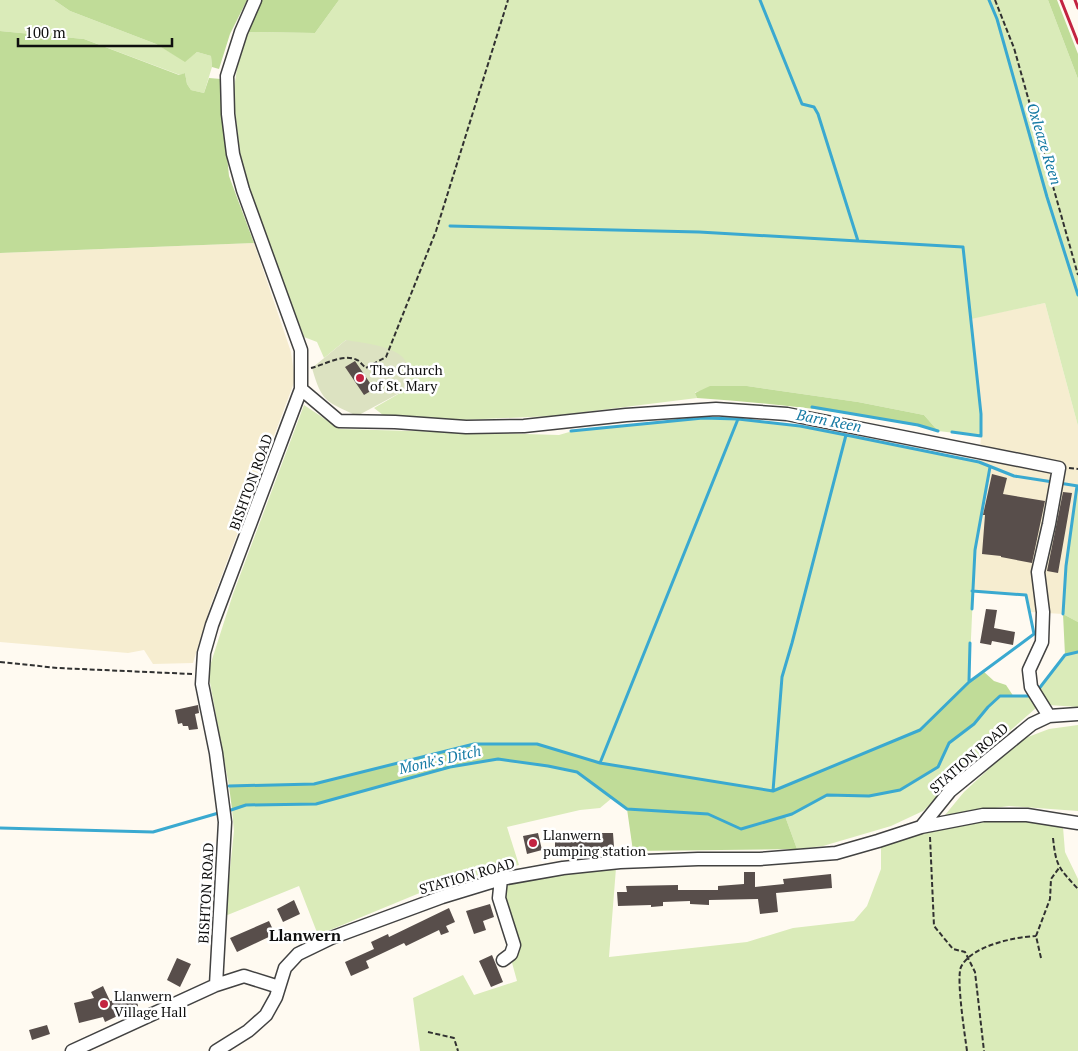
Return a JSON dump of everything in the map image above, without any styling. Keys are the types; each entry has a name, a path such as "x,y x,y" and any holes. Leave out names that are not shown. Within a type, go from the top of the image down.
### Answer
{"street":[{"name":"BISHTON ROAD","path":"216,984 225,822 216,753 202,684 204,653 212,625 301,389 301,350 243,190 233,154 227,76 241,32 255,0"},
{"path":"301,389 339,421 395,422 466,427 524,426 672,411 716,409 787,414 1059,468 1038,572 1043,612 1042,642 1030,670 1031,686 1049,716"},
{"name":"STATION ROAD","path":"216,1051 248,1031 266,1015 276,998 285,968 298,954 331,938 442,896 501,879 563,868 620,862 760,859 836,853 925,826 950,791 1032,724 1049,716 1078,714"},
{"path":"925,826 983,814 1027,815 1078,823"},
{"path":"501,879 500,898 514,948 511,954 503,960"},
{"path":"72,1051 216,984 244,976 279,987"}],"path":[{"path":"301,365 312,368 348,358 357,360 366,368 386,357 436,231 508,0"},
{"path":"996,0 1014,48 1078,275"},
{"path":"0,662 58,668 202,675"},
{"path":"925,826 934,926 953,949 965,952 975,972 984,1051"},
{"path":"1053,838 1059,868 1078,889"},
{"path":"1041,958 1036,936 1050,899 1051,878 1059,868"},
{"path":"967,1051 960,992 960,968 968,958 986,946 1026,936 1036,936"},
{"path":"428,1032 454,1038 458,1051"}],"shaded area":[{"path":"254,243 291,352 295,380 211,604 193,663 153,664 144,650 128,653 0,642 0,253"},
{"path":"1045,303 1078,426 1078,486 1066,566 1063,614 1030,612 1026,595 972,591 975,550 990,467 979,462 981,414 971,318"}],"green space":[{"path":"0,0 54,0 70,11 156,44 185,61 197,52 211,56 212,67 204,93 191,90 187,84 185,73 180,75 84,39 0,31"},
{"path":"54,0 247,0 230,34 219,69 212,67 211,56 197,52 185,62 156,44 70,11"},
{"path":"260,0 339,0 315,33 247,32"},
{"path":"339,0 1048,0 1078,79 1078,426 1045,303 971,319 981,414 981,436 938,431 924,415 858,402 747,386 695,392 697,398 553,416 461,420 383,415 374,408 407,389 346,340 324,358 317,342 304,337 248,187 241,161 233,94 238,63 247,32 315,33"},
{"path":"1048,0 1057,0 1078,54 1078,79"},
{"path":"0,31 84,39 179,75 185,73 187,84 191,90 204,93 209,78 221,79 229,176 254,243 0,253"},
{"path":"346,340 381,346 398,354 407,365 407,389 357,416 327,400 322,395 312,368"},
{"path":"710,386 747,386 858,402 924,415 938,431 824,410 697,398 695,393"},
{"path":"304,405 340,429 559,435 607,426 680,419 740,419 843,434 979,462 990,467 975,550 969,682 920,730 773,791 600,763 537,744 474,744 314,784 229,786 208,672 233,594"},
{"path":"1077,486 1078,622 1063,614 1066,566"},
{"path":"1063,614 1078,622 1078,652 1065,655"},
{"path":"1078,652 1078,707 1048,705 1037,691 1065,655"},
{"path":"983,671 994,681 1006,685 1014,697 1000,696 974,724 949,743 938,767 900,790 869,796 827,795 785,816 797,849 633,851 627,809 577,772 498,759 450,767 316,804 246,805 232,809 229,786 314,784 474,744 537,744 600,763 773,791 919,730"},
{"path":"1000,696 1029,696 1036,708 971,765 923,811 891,826 823,846 797,849 785,816 827,795 869,796 938,767 949,743 974,724"},
{"path":"1078,725 1078,811 1009,806 945,815 964,792 1020,740 1049,729"},
{"path":"498,759 577,772 612,798 600,808 580,810 507,827 519,865 439,885 318,935 299,886 225,916 234,831 232,809 246,805 316,804 450,767"},
{"path":"1024,818 1063,827 1065,852 1078,879 1078,1051 420,1051 413,998 463,975 474,995 517,981 490,882 616,868 609,957 747,942 793,928 854,921 867,906 881,869 881,845 952,827"}],"building":[{"name":"The Church of St. Mary","path":"355,361 374,389 364,395 345,367"},
{"path":"992,474 1007,478 1003,494 1045,501 1032,563 982,554 985,515 983,515"},
{"path":"1063,492 1072,493 1058,573 1047,571"},
{"path":"986,609 997,610 994,628 1015,632 1013,645 992,641 991,645 980,643"},
{"path":"198,705 199,713 195,714 198,729 189,730 188,726 183,726 182,723 178,724 175,710"},
{"name":"Llanwern pumping station","path":"538,833 542,850 527,854 523,836"},
{"path":"594,833 613,833 614,847 555,851 555,837 594,835"},
{"path":"744,872 755,872 755,887 784,884 783,879 831,874 832,888 776,893 778,912 760,914 758,899 709,900 709,905 690,904 690,901 663,902 663,906 651,907 651,905 618,906 617,892 627,892 626,886 678,885 678,890 718,890 718,886 744,884"},
{"path":"294,900 300,914 283,922 277,909"},
{"path":"490,904 494,917 483,921 486,930 474,934 466,911"},
{"path":"449,908 455,922 446,926 449,932 441,935 439,930 406,946 404,943 366,961 369,968 351,976 345,962 374,949 371,942 388,934 389,937"},
{"path":"269,921 275,934 237,952 230,938"},
{"path":"492,955 503,982 491,987 479,961"},
{"path":"177,958 191,964 180,987 167,980"},
{"path":"103,986 110,1001 124,999 123,993 133,992 138,1006 105,1022 103,1017 79,1023 74,1003 94,998 91,992"},
{"path":"47,1025 50,1034 32,1040 29,1030"}],"waterway":[{"path":"760,0 802,104 814,107 818,114 858,241"},
{"name":"Oxleaze Reen","path":"989,0 997,19 1047,197 1078,295"},
{"path":"450,226 699,232 963,247 981,414 981,436 952,432"},
{"path":"812,407 918,425 938,431"},
{"name":"Barn Reen","path":"571,431 703,418 738,419 800,426 846,435 979,462 1014,476 1053,482"},
{"path":"600,763 738,419"},
{"path":"773,791 782,677 846,435"},
{"path":"972,609 975,550 990,467"},
{"name":"Barn Reen","path":"1059,483 1078,486"},
{"path":"1063,614 1066,566 1077,486"},
{"path":"229,786 314,784 474,744 537,744 600,763 773,791 920,730 969,682 1034,634 1026,595 972,591"},
{"path":"969,681 970,643"},
{"name":"Monk's Ditch","path":"1038,690 1065,655 1078,652"},
{"name":"Monk's Ditch","path":"228,811 246,805 316,804 450,767 498,759 577,772 627,809 708,814 741,829 792,814 827,795 869,796 900,790 938,767 949,743 974,724 1000,696 1029,696 1033,693"},
{"name":"Monk's Ditch","path":"0,828 153,832 222,812"}],"railway":[{"path":"1061,0 1078,43"},
{"path":"1075,0 1078,8"}],"place":[{"name":"The Church of St. Mary","path":"360,378"},
{"name":"Llanwern pumping station","path":"533,843"},
{"name":"Llanwern Village Hall","path":"104,1004"}],"district":[{"name":"Llanwern","path":"305,935"}]}
